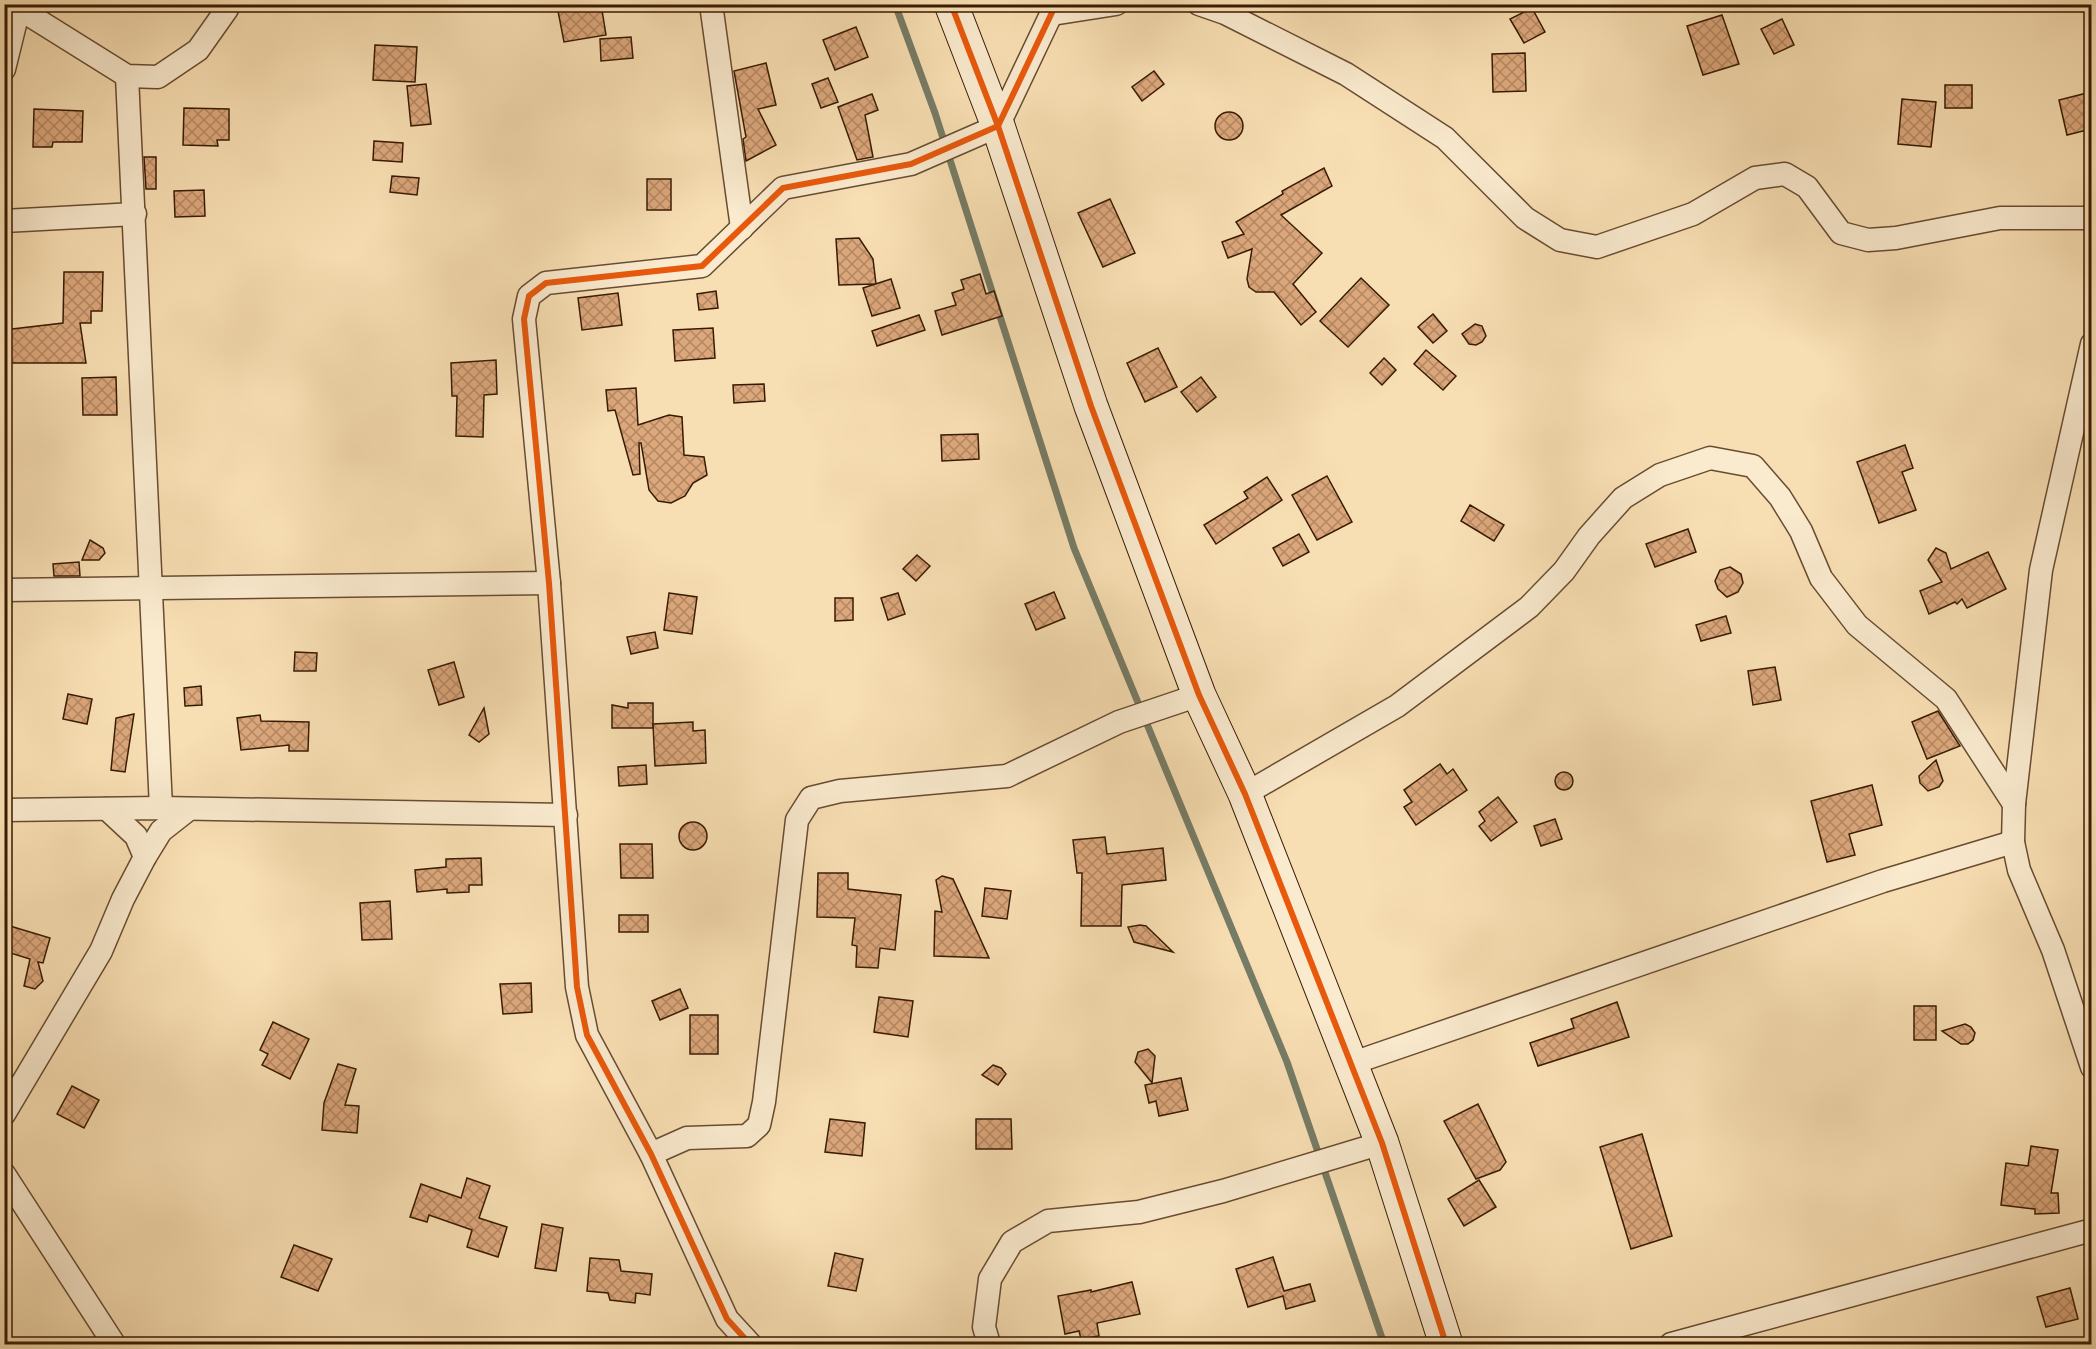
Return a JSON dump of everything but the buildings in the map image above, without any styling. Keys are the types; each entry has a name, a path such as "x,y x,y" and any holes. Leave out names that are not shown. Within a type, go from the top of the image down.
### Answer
{"street":[{"path":"4,69 15,6 127,76 158,77 183,63 198,50 227,9 227,4"},
{"path":"711,4 742,228"},
{"path":"951,4 998,126 1090,406 1199,695 1245,794 1382,1143 1446,1344"},
{"path":"750,1344 727,1319 651,1154 587,1035 576,987 549,583 524,319 529,296 546,283 702,267 783,188 911,164 998,126 1054,9 1116,4"},
{"path":"1199,4 1225,13 1346,74 1445,138 1525,218 1560,240 1596,247 1693,214 1755,178 1785,174 1807,187 1841,234 1868,240 1896,238 2000,218 2091,218"},
{"path":"127,76 161,808"},
{"path":"4,221 135,214"},
{"path":"2091,344 2041,570 2014,804 2013,842 2019,870 2054,950 2091,1067"},
{"path":"1245,794 1397,706 1529,607 1564,571 1589,536 1623,498 1660,475 1710,458 1753,466 1780,497 1801,531 1821,578 1857,625 1946,699 2014,804"},
{"path":"4,590 549,583"},
{"path":"651,1154 687,1138 747,1136 759,1125 764,1102 797,820 811,798 840,791 1006,776 1119,722 1199,695"},
{"path":"4,810 161,808 566,815"},
{"path":"107,809 136,836 145,857"},
{"path":"4,1114 101,951 123,898 145,857 161,831 189,809"},
{"path":"1350,1064 1872,885 2013,842"},
{"path":"989,1344 984,1327 990,1279 1012,1242 1048,1221 1139,1212 1223,1191 1382,1143"},
{"path":"4,1174 114,1344"},
{"path":"1671,1344 2091,1230"}],"waterway":[{"path":"895,4 935,113 1074,548 1287,1062 1384,1344"}],"cycle path":[{"path":"951,4 998,126 1091,406 1199,695 1245,794 1382,1143 1446,1344"},
{"path":"750,1344 727,1319 651,1154 587,1035 577,987 549,583 524,319 529,296 546,283 702,266 783,188 911,164 998,126 1056,4"}]}
